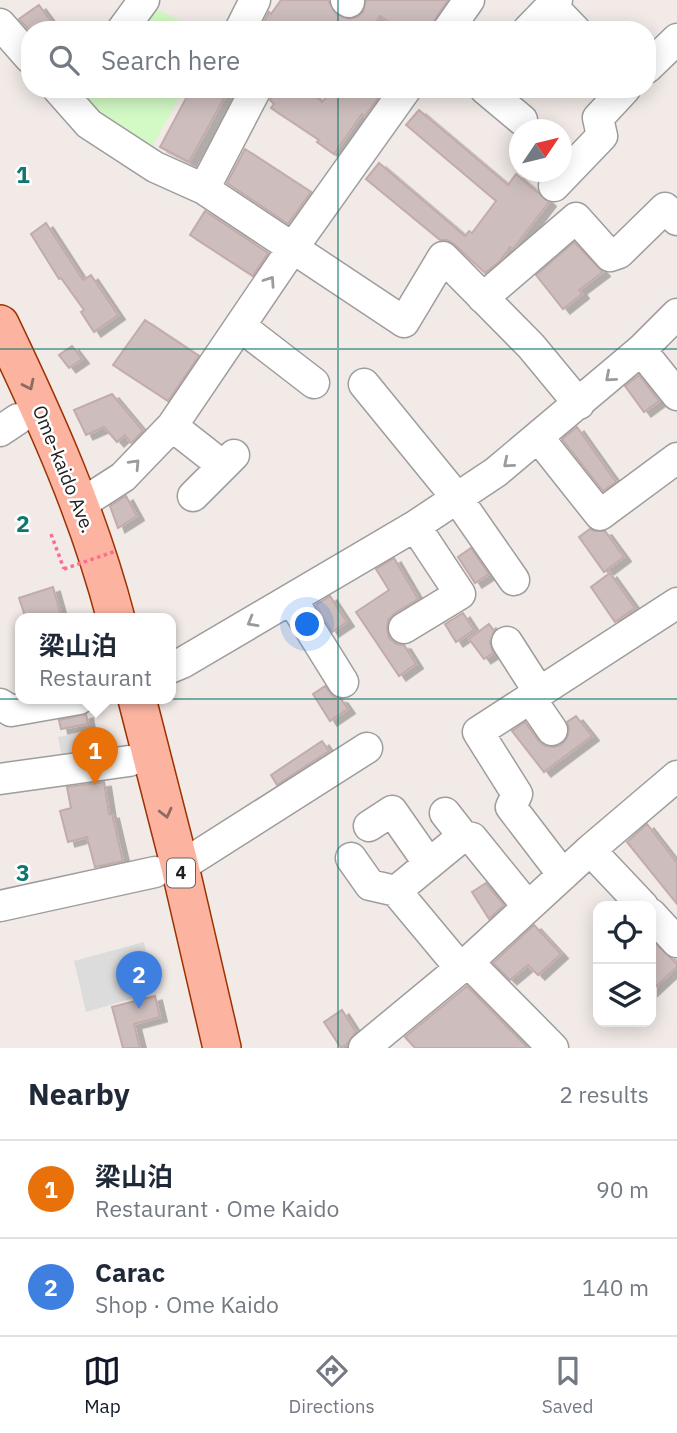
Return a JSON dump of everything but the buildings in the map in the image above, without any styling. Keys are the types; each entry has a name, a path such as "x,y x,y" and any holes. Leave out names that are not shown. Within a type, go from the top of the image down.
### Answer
{"main road":[{"name":"Ome-kaido Ave.","path":"0,324 51,431 81,505 114,613"},
{"path":"0,381 9,425 43,471 66,530 92,613"},
{"name":"4","path":"115,704 129,761 167,869 222,1048"},
{"name":"4","path":"138,704 198,1048"}],"street":[{"path":"129,21 144,0"},
{"path":"244,21 254,0"},
{"path":"454,21 469,0"},
{"path":"537,21 554,3 568,21"},
{"path":"0,24 21,48"},
{"path":"656,59 677,39"},
{"path":"71,98 89,124 155,167 204,189 404,322 443,257 531,346 579,404"},
{"path":"204,189 251,98"},
{"path":"81,505 123,477 172,426 292,249 400,98"},
{"path":"496,98 521,119"},
{"path":"554,186 602,136 598,118 617,98"},
{"path":"483,298 576,218 610,256 619,253 665,208 677,220"},
{"path":"176,666 415,526 496,472 641,350 677,314"},
{"path":"240,326 314,383"},
{"path":"641,350 677,395"},
{"path":"364,384 457,498 514,580"},
{"path":"172,426 228,460 192,496"},
{"path":"538,437 600,515 677,458"},
{"path":"404,628 460,594 415,526"},
{"path":"292,600 343,682"},
{"path":"563,875 511,807 517,794 478,732 677,603"},
{"path":"507,642 552,730"},
{"path":"0,704 11,711 51,704"},
{"path":"0,906 167,869 367,748"},
{"path":"0,779 129,761"},
{"path":"384,1042 590,850 677,776"},
{"path":"369,826 392,811 429,864"},
{"path":"396,891 429,864 454,825 472,838 528,907"},
{"path":"590,850 638,901"},
{"path":"351,858 370,885 396,891 539,1043"},
{"path":"656,919 677,942"}],"path":[{"path":"51,534 64,569 116,551"}],"green space":[{"path":"152,7 181,21 142,21"},
{"path":"84,98 179,98 149,152 85,106"}],"shaded area":[{"path":"94,730 100,757 63,762 58,737"},
{"path":"144,942 155,992 86,1012 74,961"}],"place":[{"name":"梁山泊","path":"95,785"},
{"name":"Carac","path":"139,1009"}]}
